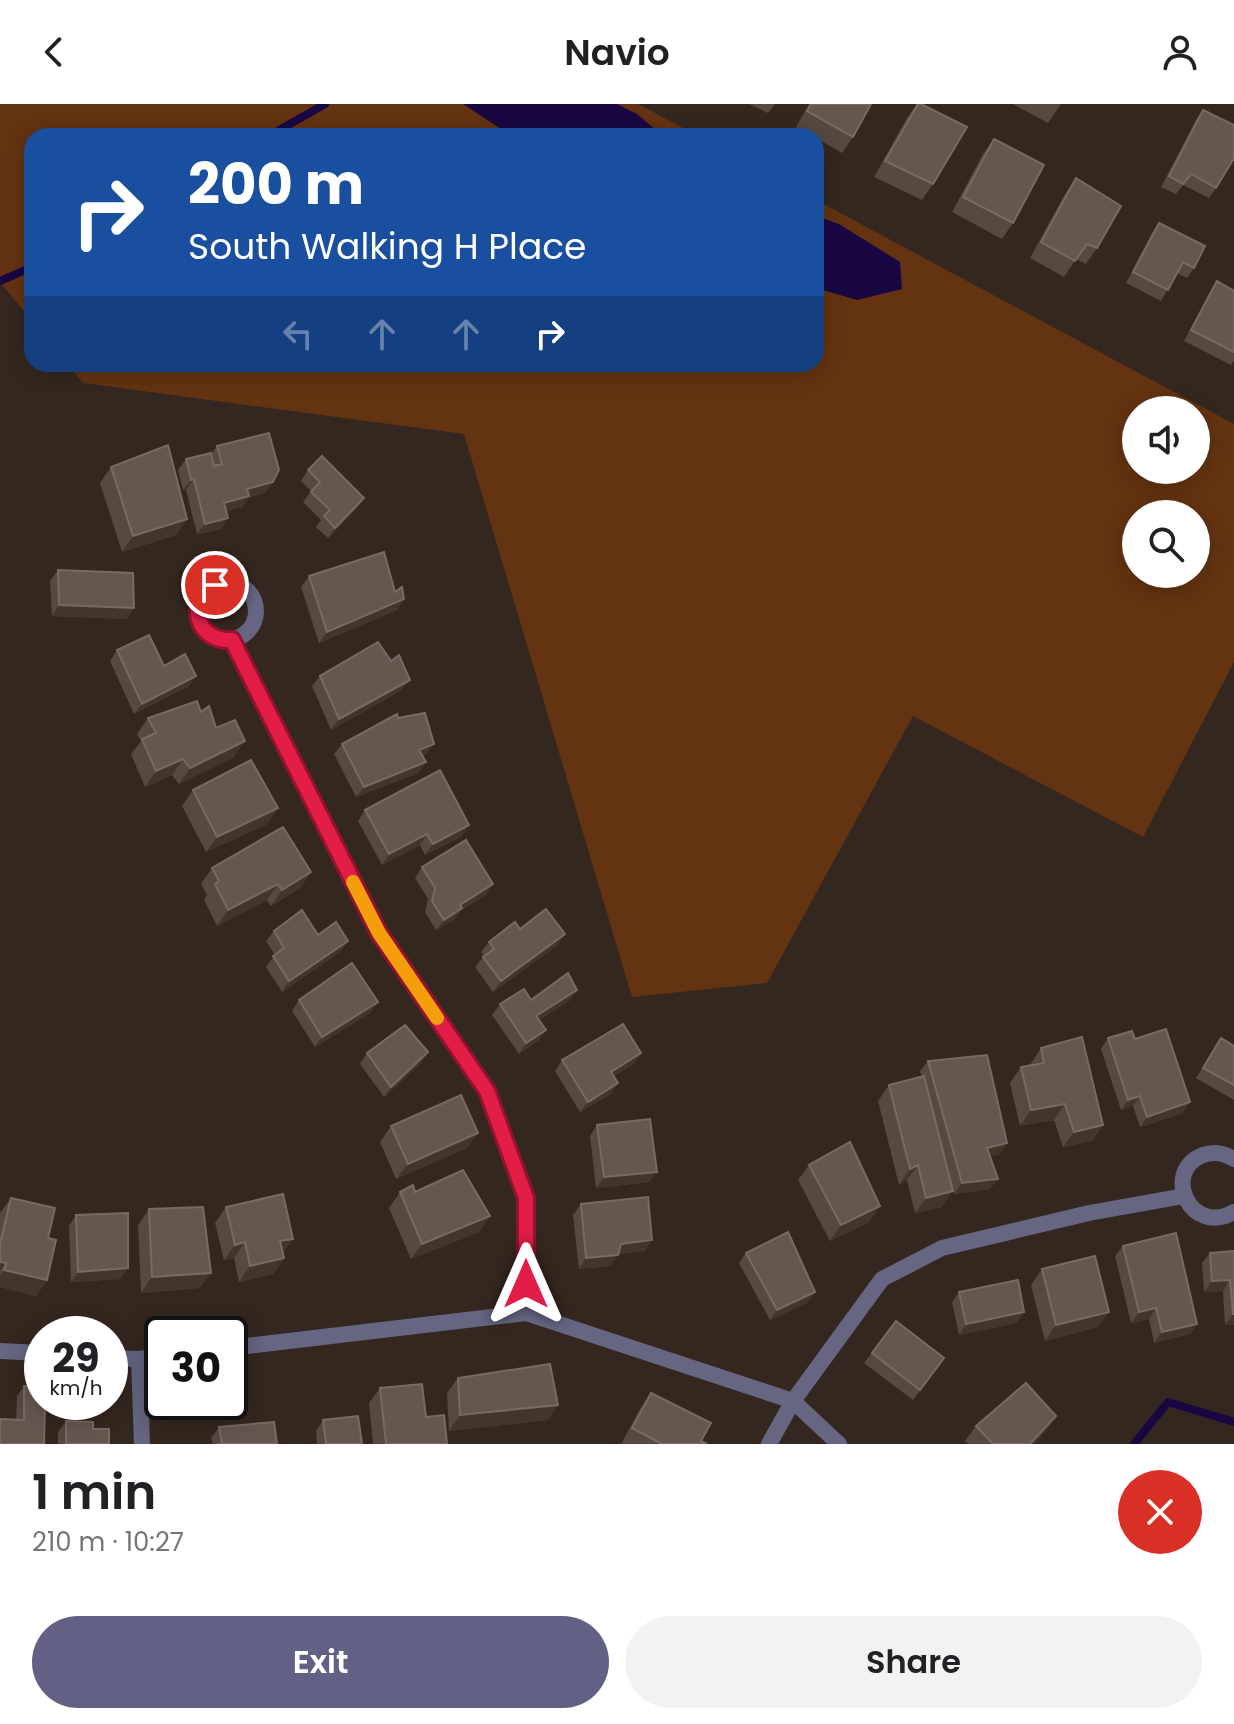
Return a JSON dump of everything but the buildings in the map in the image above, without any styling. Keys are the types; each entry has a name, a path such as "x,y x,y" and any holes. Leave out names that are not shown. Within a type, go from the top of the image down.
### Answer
{"street":[{"path":"232,640 379,933 487,1091 526,1198 526,1313"},
{"path":"1234,1159 1220,1153 1199,1157 1190,1164 1182,1184 1188,1205 1205,1217 1226,1217 1234,1212"},
{"path":"769,1444 793,1401 882,1279 942,1248 1089,1213 1184,1196"},
{"path":"248,1346 526,1313 793,1401 839,1444"},
{"path":"0,1351 24,1352"},
{"path":"128,1359 144,1358"},
{"path":"139,1359 142,1444"}],"shaded area":[{"path":"0,104 638,104 683,128 24,128 24,311 0,282"},
{"path":"463,104 617,104 637,114 654,128 499,128"},
{"path":"824,204 1182,396 1122,396 1122,484 1210,484 1210,411 1234,424 1234,662 1143,837 913,716 767,983 632,997 464,434 83,383 74,372 824,372"},
{"path":"824,219 839,224 900,262 902,289 857,300 824,290"}],"waterway":[{"path":"283,128 325,104"},
{"path":"0,281 24,270"},
{"path":"1134,1444 1168,1402 1234,1422"}],"slow traffic":[{"path":"353,882 379,933 437,1018"}],"route":[{"path":"215,585 201,597 198,615 201,624 214,637 232,640 379,933 487,1091 526,1198 526,1284"}]}
